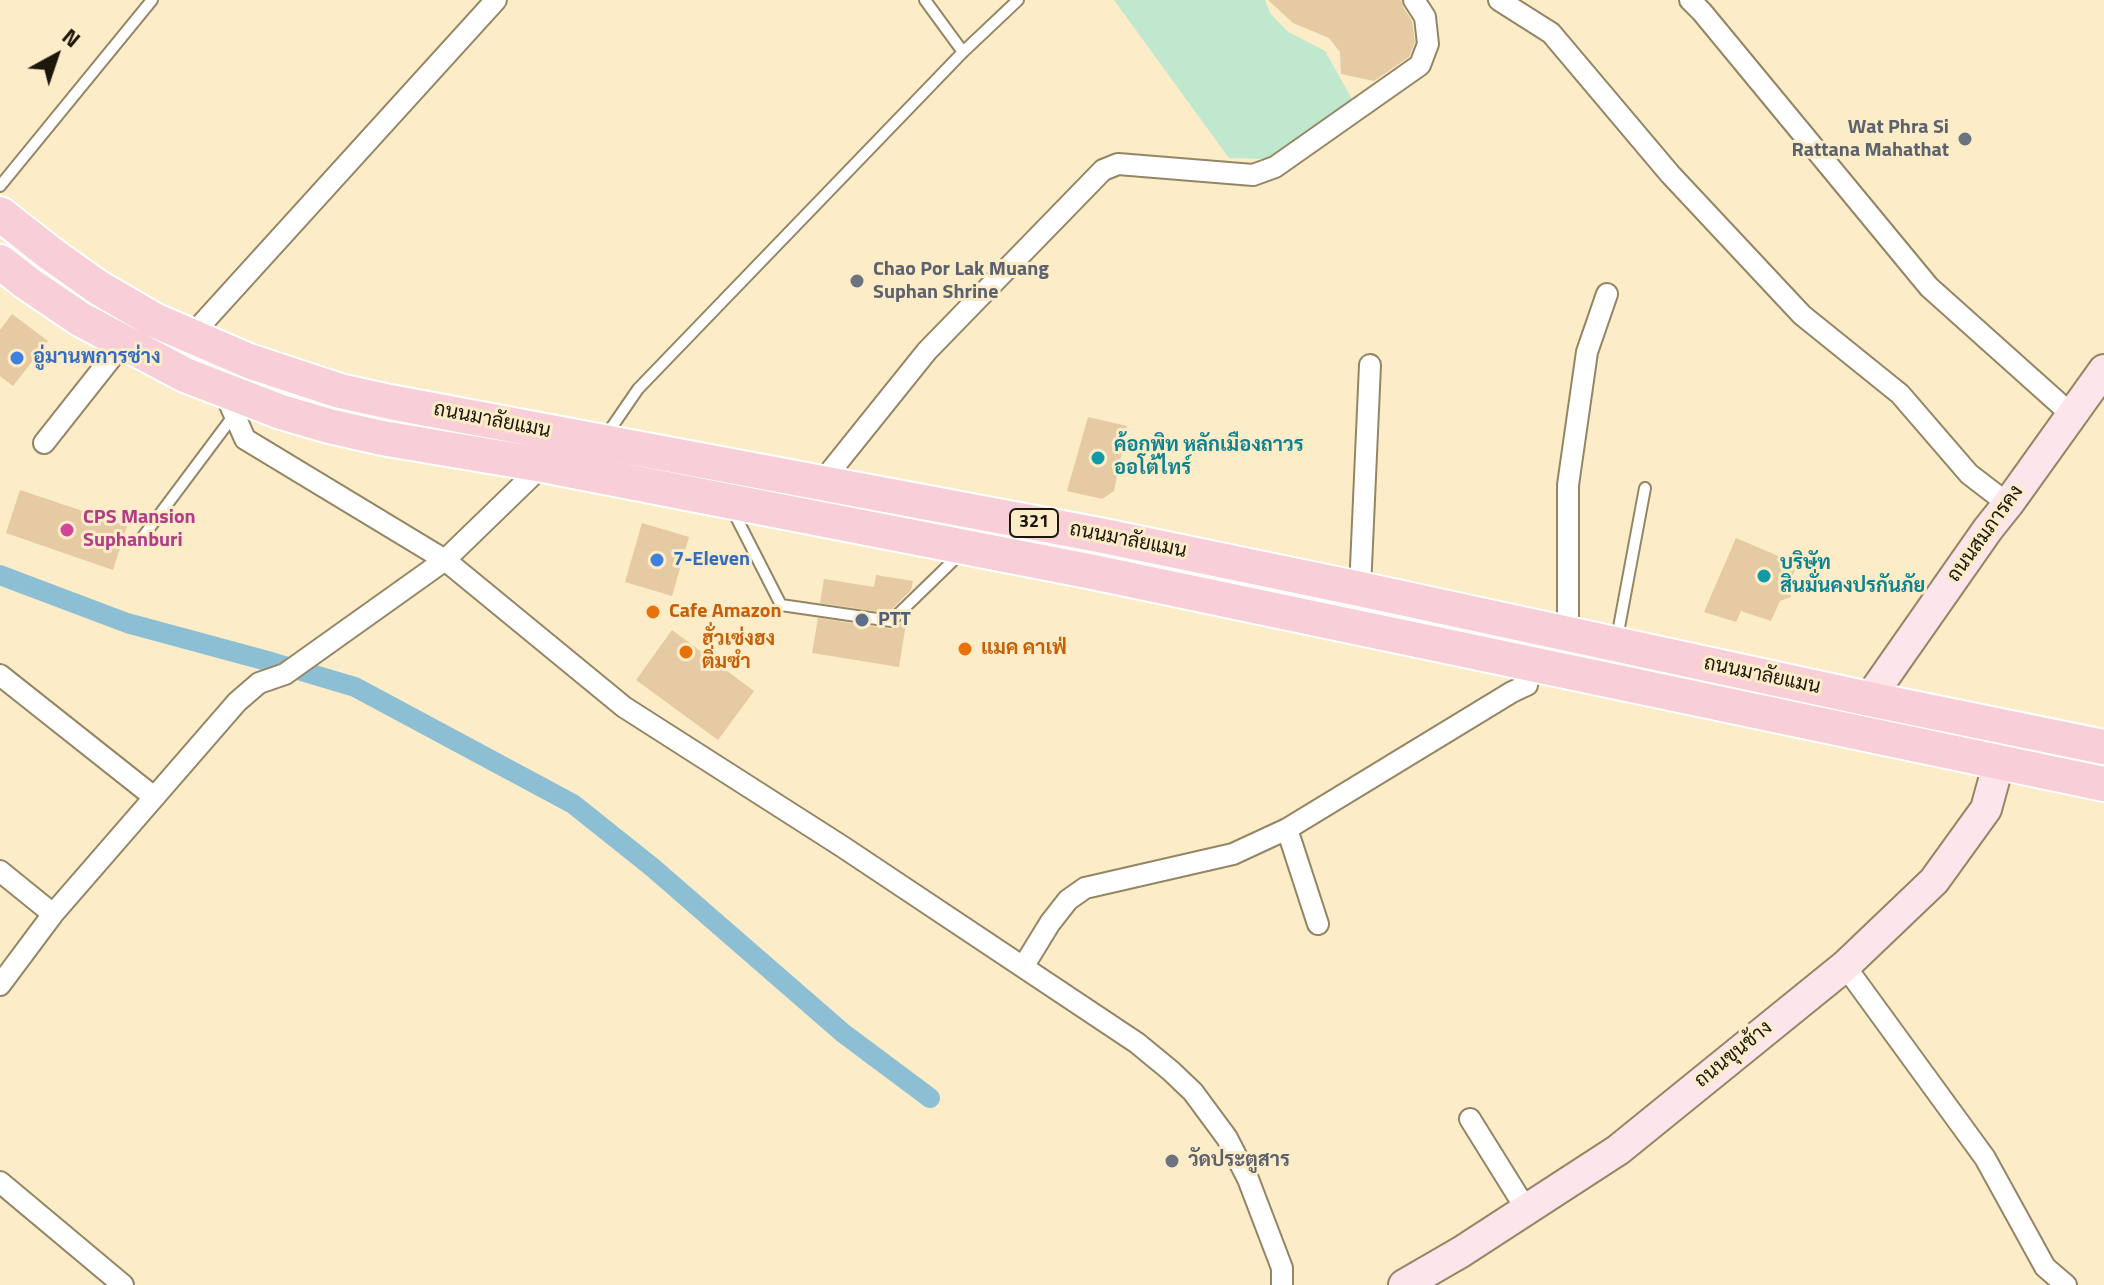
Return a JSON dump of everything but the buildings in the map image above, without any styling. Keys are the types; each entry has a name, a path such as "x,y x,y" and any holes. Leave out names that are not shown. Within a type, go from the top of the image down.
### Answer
{"main road":[{"name":"ถนนมาลัยแมน","path":"0,214 99,288 154,320 279,372 340,391 1099,535 2104,747"},
{"name":"ถนนมาลัยแมน","path":"0,262 80,319 185,375 229,403 281,412 382,438 543,465 1093,572 2104,784"},
{"name":"ถนนสมภารคง","path":"1869,699 2104,370"},
{"path":"594,476 602,442"},
{"path":"1093,572 1099,535"},
{"name":"ถนนขุนช้าง","path":"1404,1285 1461,1252 1618,1150 1845,966 1934,881 1986,809 1999,762"}],"street":[{"path":"190,337 496,0"},
{"path":"821,483 927,351 1103,170 1118,164 1253,175 1275,167 1420,65 1428,44 1425,17 1414,0"},
{"path":"1499,0 1551,33 1670,174 1802,315 1900,394 1969,474 2008,504"},
{"path":"1690,0 1929,287 2072,415"},
{"path":"1568,634 1568,485 1587,352 1607,294"},
{"path":"44,443 123,343"},
{"path":"1360,589 1370,365"},
{"path":"229,403 245,439 445,560 624,707 843,847 1137,1043 1171,1071 1193,1092 1227,1138 1248,1179 1282,1268 1282,1285"},
{"path":"0,985 53,914 237,702 259,683 285,674 445,560 543,465"},
{"path":"1023,967 1068,900 1085,888 1233,854 1287,829 1527,685 1530,664"},
{"path":"0,675 154,797"},
{"path":"1287,829 1318,924"},
{"path":"0,871 53,914"},
{"path":"1845,966 1985,1158 2045,1267 2066,1285"},
{"path":"1470,1119 1526,1209"},
{"path":"0,1182 123,1285"}],"lane":[{"path":"0,186 152,0"},
{"path":"925,0 963,52"},
{"path":"602,442 638,389 963,52 1018,0"},
{"path":"139,542 229,403"},
{"path":"1616,644 1645,488"},
{"path":"729,502 781,605 891,621 966,548"}],"green space":[{"path":"1114,0 1265,0 1270,13 1287,31 1325,51 1353,101 1266,159 1229,158"}],"waterway":[{"path":"0,575 127,623 355,687 573,804 652,867 843,1033 930,1098"}],"place":[{"name":"Wat Phra Si Rattana Mahathat","path":"1965,139"},
{"name":"Chao Por Lak Muang Suphan Shrine","path":"857,281"},
{"name":"อู่มานพการช่าง","path":"17,358"},
{"name":"ค้อกพิท หลักเมืองถาวร ออโต้ไทร์","path":"1098,458"},
{"name":"CPS Mansion Suphanburi","path":"67,530"},
{"name":"7-Eleven","path":"657,560"},
{"name":"บริษัท สินมั่นคงปรกันภัย","path":"1764,576"},
{"name":"Cafe Amazon","path":"653,612"},
{"name":"PTT","path":"862,620"},
{"name":"แมค คาเฟ่","path":"965,649"},
{"name":"ฮั่วเซ่งฮง ติ่มซำ","path":"686,652"},
{"name":"วัดประตูสาร","path":"1172,1161"}]}
